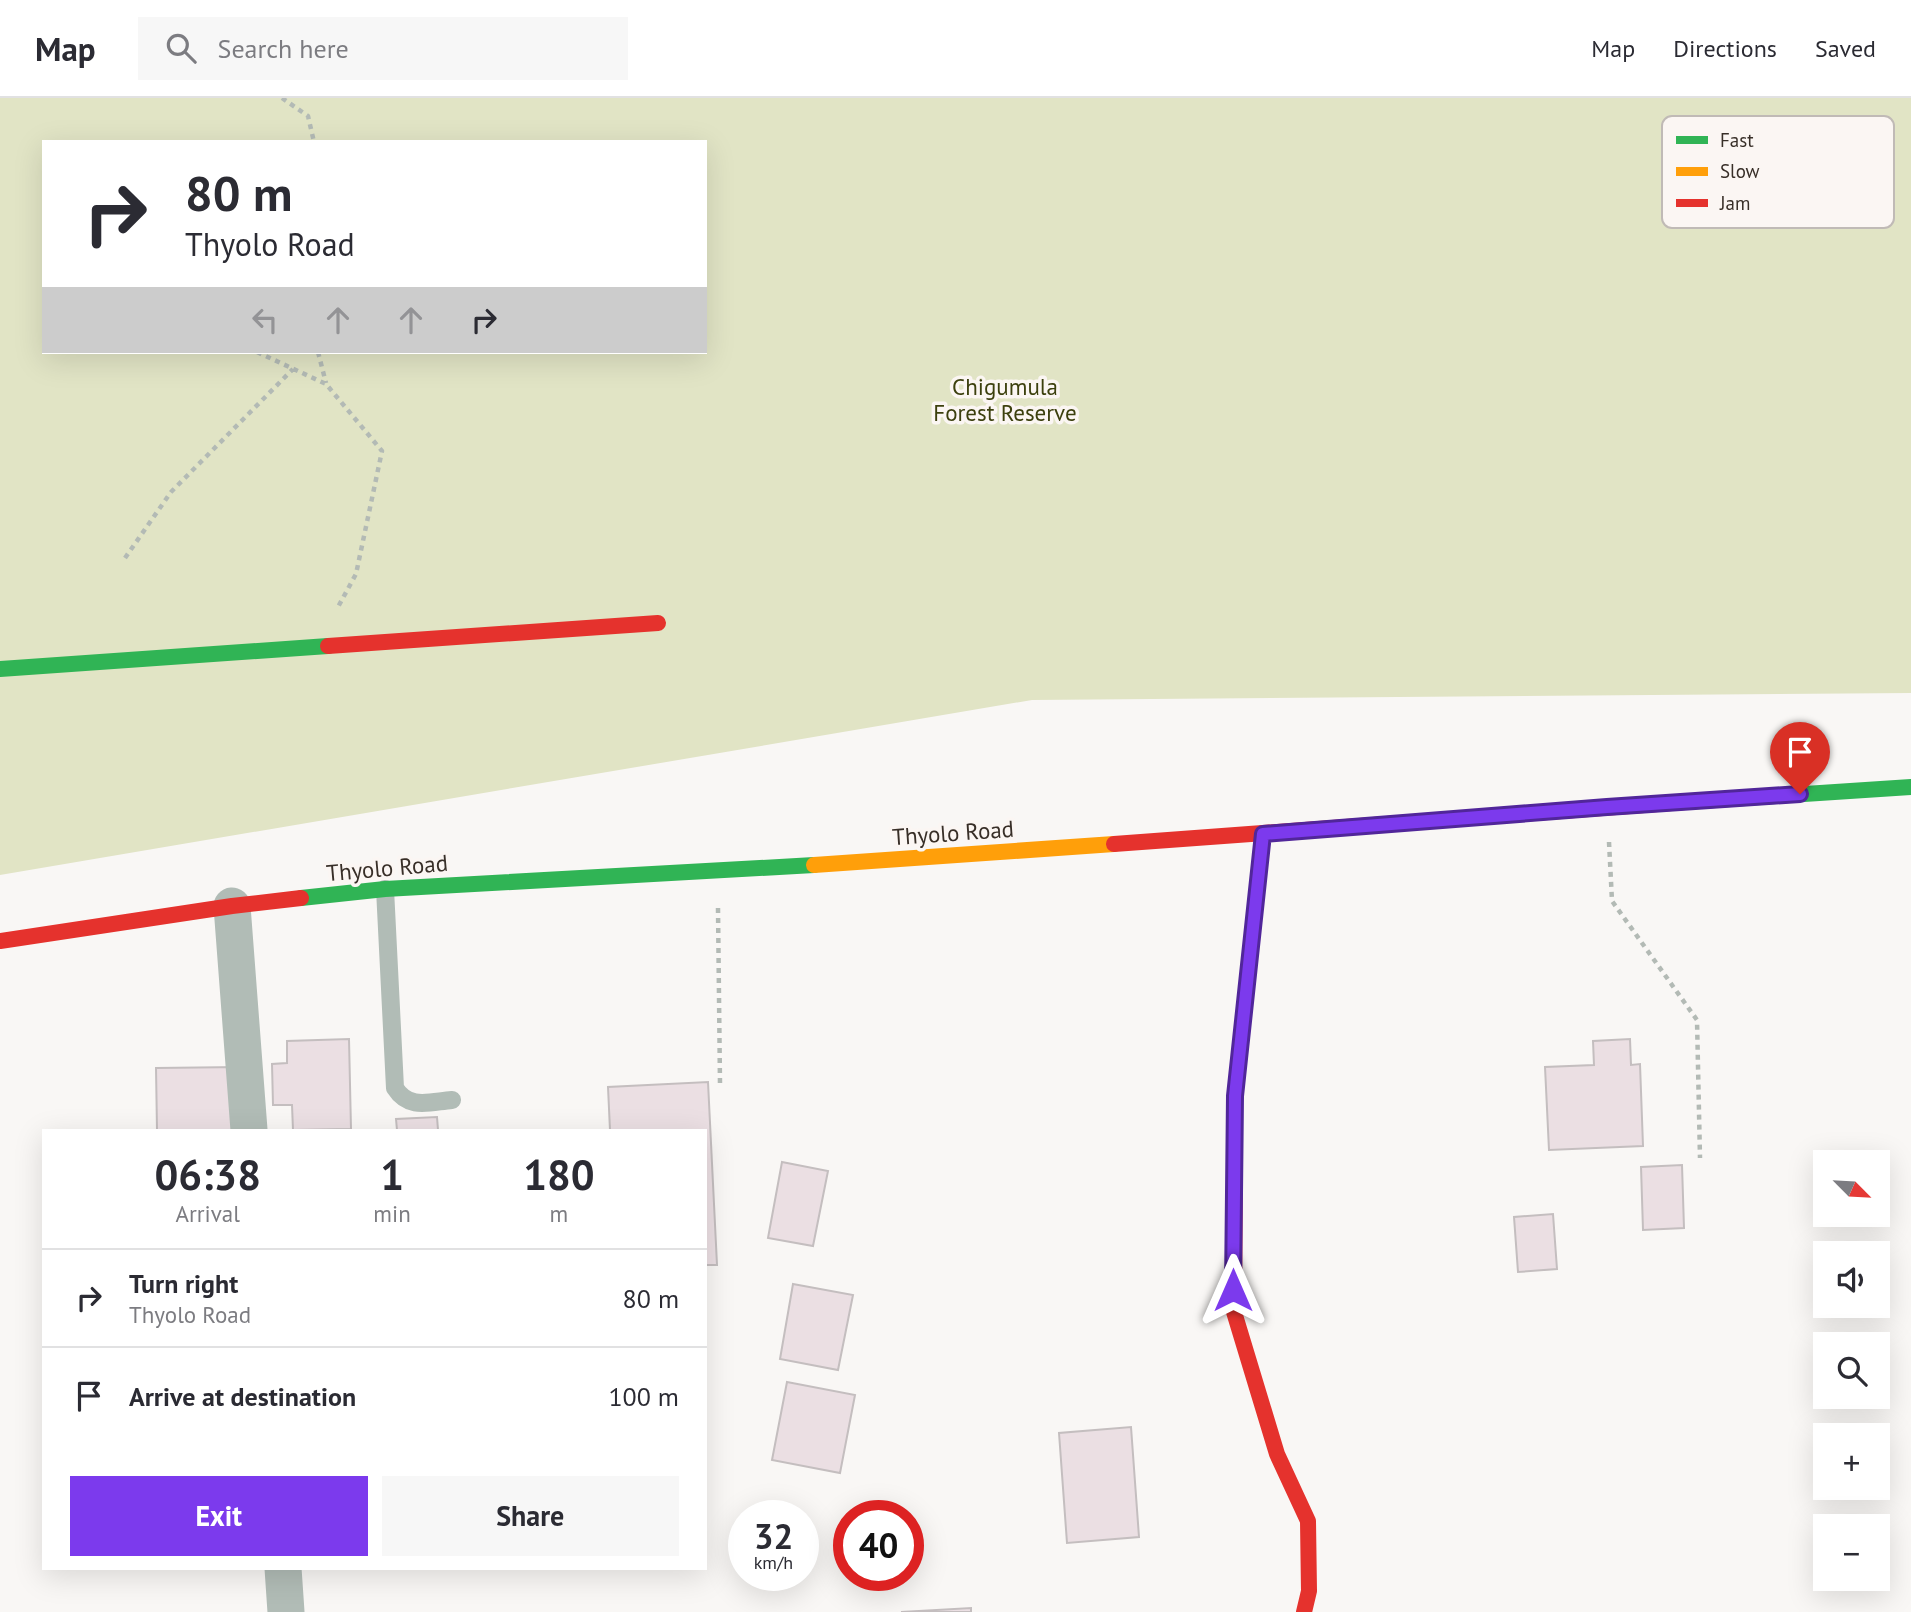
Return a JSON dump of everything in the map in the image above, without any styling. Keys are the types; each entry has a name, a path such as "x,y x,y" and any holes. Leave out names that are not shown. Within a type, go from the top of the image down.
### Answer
{"main road":[{"path":"0,669 658,623"},
{"name":"Thyolo Road","path":"0,941 232,906 386,888 717,872 1911,787"},
{"path":"1263,834 1235,1096 1234,1312 1277,1454 1308,1521 1309,1591 1304,1612"}],"street":[{"path":"232,906 249,1129"},
{"path":"283,1570 286,1612"}],"lane":[{"path":"386,888 395,1088 402,1098 414,1103 452,1100"}],"path":[{"path":"282,98 308,116 314,140"},
{"path":"261,354 326,384"},
{"path":"315,648 356,574 382,451 326,384 318,354"},
{"path":"125,558 171,492 293,369"},
{"path":"1607,807 1612,901 1697,1020 1700,1158"},
{"path":"717,872 720,1084"}],"green space":[{"name":"Chigumula Forest Reserve","path":"0,98 1911,98 1911,693 1032,700 0,875"}],"building":[{"path":"349,1039 351,1129 293,1129 292,1105 273,1105 272,1064 287,1063 287,1041"},
{"path":"1630,1039 1631,1065 1640,1064 1643,1146 1549,1150 1545,1067 1594,1065 1593,1041"},
{"path":"240,1067 240,1129 157,1129 156,1068"},
{"path":"708,1082 717,1265 707,1265 707,1129 610,1129 608,1087"},
{"path":"437,1117 438,1129 397,1129 396,1119"},
{"path":"782,1162 828,1171 813,1246 768,1238"},
{"path":"1682,1165 1684,1228 1643,1230 1641,1167"},
{"path":"1553,1214 1557,1269 1518,1272 1514,1217"},
{"path":"793,1284 853,1295 838,1370 780,1359"},
{"path":"787,1382 855,1395 840,1473 772,1460"},
{"path":"1131,1427 1139,1537 1067,1543 1059,1433"},
{"path":"971,1608 971,1612 901,1612"}],"traffic: fast":[{"path":"0,669 328,646"},
{"path":"1685,802 1911,787"},
{"path":"1235,1155 1235,1096 1263,834"},
{"path":"301,898 385,889 814,865"}],"traffic: slow":[{"path":"814,865 1114,844"}],"traffic: jam":[{"path":"328,646 658,623"},
{"path":"1114,844 1685,802"},
{"path":"0,941 301,898"},
{"path":"1235,1155 1234,1312 1277,1454 1308,1521 1309,1591 1304,1612"}],"route":[{"path":"1233,1290 1235,1096 1263,834 1800,794"}]}
